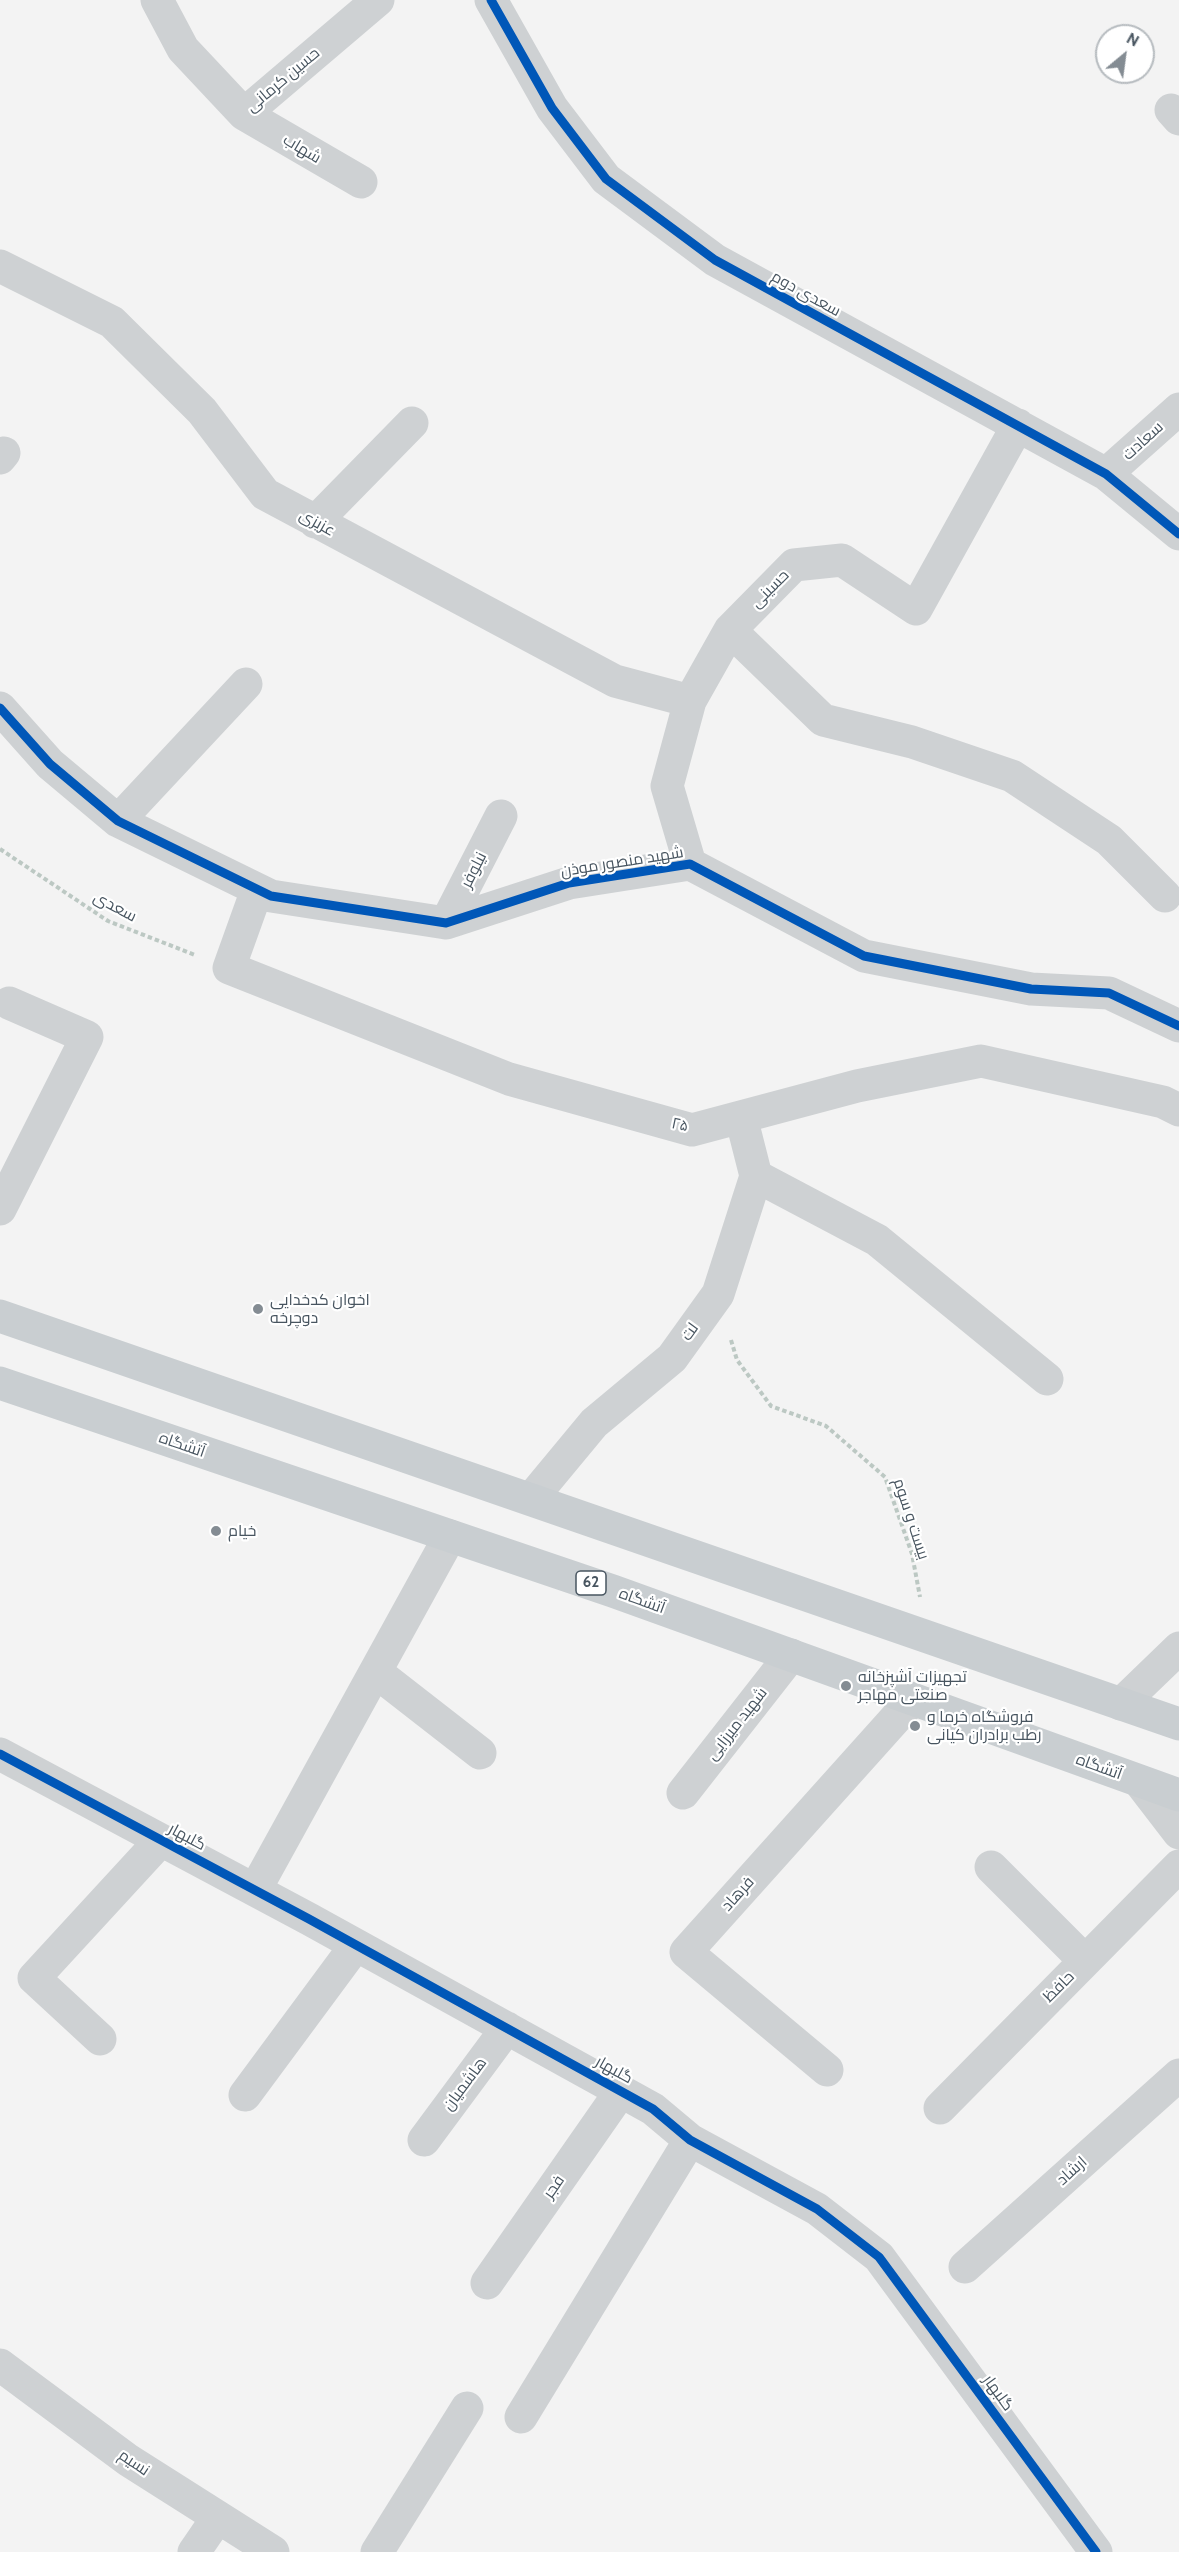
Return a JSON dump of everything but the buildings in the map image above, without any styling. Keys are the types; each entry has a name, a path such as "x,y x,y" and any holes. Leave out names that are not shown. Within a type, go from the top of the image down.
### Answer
{"main road":[{"path":"0,1316 1179,1724"},
{"name":"آتشگاه","path":"0,1383 791,1655 1179,1795"}],"street":[{"name":"حسین کرمانی","path":"157,0 183,49 244,114 378,0"},
{"name":"سعدی دوم","path":"491,0 552,108 606,179 715,260 1106,474 1179,534"},
{"name":"شهاب","path":"244,114 361,182"},
{"name":"عزیزی","path":"0,266 112,322 202,411 265,494 615,681 690,701"},
{"name":"سعادت","path":"1106,474 1179,409"},
{"path":"315,522 412,423"},
{"name":"حسینی","path":"690,864 668,786 690,701 730,630 794,565 842,560 916,609 1018,425"},
{"path":"730,630 823,720 912,742 1012,776 1109,840 1165,896"},
{"path":"118,821 246,684"},
{"name":"شهید منصور موذن","path":"0,708 50,764 118,821 271,896 446,924 569,883 690,864 864,956 1031,989 1109,993 1179,1026"},
{"name":"نیلوفر","path":"446,924 501,816"},
{"path":"229,968 257,890"},
{"name":"۲۵","path":"229,968 509,1079 693,1130 857,1086 981,1060 1163,1102 1179,1110"},
{"path":"0,1209 87,1037 9,1003"},
{"path":"741,1117 756,1176 877,1240 1047,1379"},
{"name":"لت","path":"531,1498 594,1423 672,1358 718,1294 756,1176"},
{"path":"255,1890 450,1536"},
{"path":"1121,1704 1179,1648"},
{"name":"شهید میرزایی","path":"683,1793 791,1655"},
{"path":"376,1672 480,1753"},
{"name":"فرهاد","path":"827,2070 686,1952 913,1699"},
{"name":"گلبهار","path":"0,1754 356,1944 621,2091 653,2109 690,2140 817,2209 879,2257 1096,2552"},
{"path":"1138,1781 1179,1833"},
{"path":"100,2039 34,1978 161,1840"},
{"name":"حافظ","path":"940,2108 1179,1866"},
{"path":"991,1867 1085,1961"},
{"path":"245,2095 356,1944"},
{"name":"هاشمیان","path":"424,2140 507,2028"},
{"name":"ارشاد","path":"965,2267 1179,2075"},
{"name":"فجر","path":"487,2283 621,2091"},
{"path":"521,2417 690,2140"},
{"name":"نسیم","path":"0,2364 128,2460 273,2552"},
{"path":"378,2552 466,2408"},
{"path":"194,2552 218,2517"}],"cycle path":[{"path":"491,0 552,108 606,179 715,260 1106,474 1179,534"},
{"path":"0,708 50,764 118,821 271,896 446,923 569,883 690,864 864,956 1031,989 1109,993 1179,1026"},
{"path":"0,1754 309,1919 653,2109 690,2140 817,2209 879,2257 1096,2552"}],"place":[{"name":"اخوان کدخدایی دوچرخه","path":"258,1309"},
{"name":"خیام","path":"216,1531"},
{"name":"تجهیزات آشپزخانه صنعتی مهاجر","path":"846,1686"},
{"name":"فروشگاه خرما و رطب برادران کیانی","path":"915,1726"}]}
